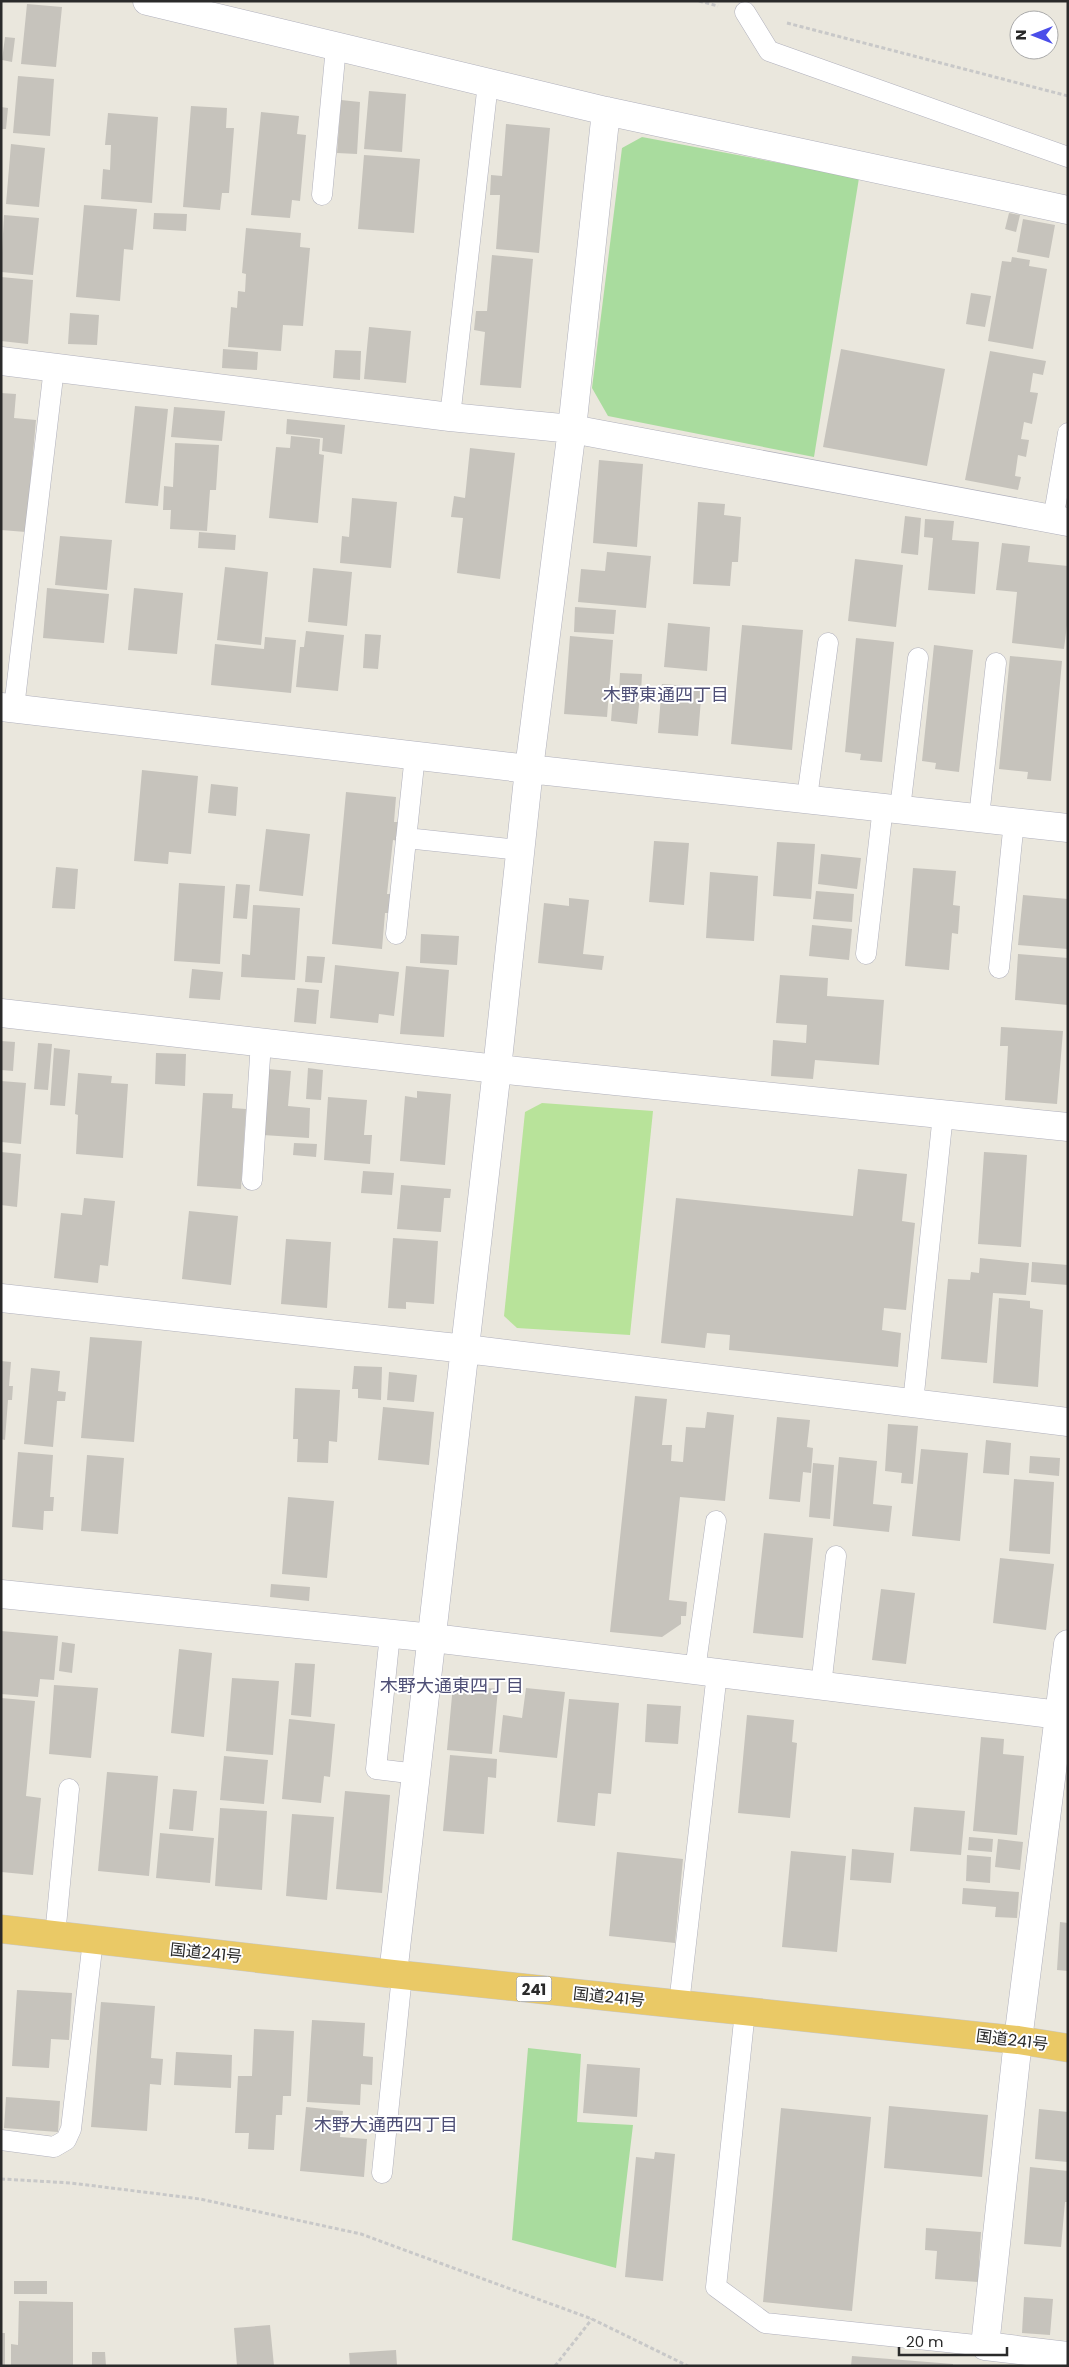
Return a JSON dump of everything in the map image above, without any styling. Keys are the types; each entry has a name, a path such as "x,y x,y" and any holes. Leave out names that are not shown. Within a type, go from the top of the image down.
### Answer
{"highway":[{"name":"国道241号","path":"1,1929 397,1974 1018,2040 1068,2048"}],"street":[{"path":"147,1 606,111 1068,210"},
{"path":"397,1974 416,1774 498,1069 529,768 572,428 606,111"},
{"path":"1,361 450,417 572,428 1060,521"},
{"path":"7,708 1068,828"},
{"path":"1,1012 498,1069 1068,1127"},
{"path":"1,1298 466,1349 1068,1422"},
{"path":"1,1594 433,1638 1063,1716"},
{"path":"1068,1644 1063,1716 1018,2040 985,2346 1068,2356"}],"lane":[{"path":"745,12 769,51 1068,157"},
{"path":"322,195 336,47"},
{"path":"450,417 488,83"},
{"path":"7,708 54,368"},
{"path":"1060,521 1068,433"},
{"path":"807,798 828,643"},
{"path":"866,954 918,658"},
{"path":"979,817 996,663"},
{"path":"396,934 415,755"},
{"path":"999,968 1014,821"},
{"path":"406,838 520,850"},
{"path":"252,1180 261,1042"},
{"path":"913,1403 943,1114"},
{"path":"679,2004 706,1672 716,1521"},
{"path":"820,1686 836,1556"},
{"path":"390,1634 376,1769 416,1774"},
{"path":"55,1936 69,1788"},
{"path":"1,2140 54,2147 66,2140 71,2128 93,1940"},
{"path":"382,2173 397,1974"},
{"path":"745,2011 716,2287 765,2323 985,2346"}],"path":[{"path":"699,1 1068,96"},
{"path":"1,2178 71,2183 200,2198 361,2234 592,2319 688,2366"},
{"path":"555,2366 592,2319"}],"green space":[{"path":"642,137 859,178 814,457 608,416 592,388 622,148"},
{"path":"542,1103 653,1111 630,1335 517,1328 504,1316 525,1112"},
{"path":"528,2048 581,2054 577,2122 633,2125 616,2268 512,2240"}],"building":[{"path":"27,4 62,7 56,67 21,64"},
{"path":"5,37 15,38 12,62 2,60"},
{"path":"18,76 54,79 50,136 13,133"},
{"path":"369,91 406,94 402,152 364,149"},
{"path":"341,100 360,102 357,154 337,153"},
{"path":"191,106 227,108 226,128 234,128 229,193 222,193 220,210 183,207"},
{"path":"1,107 8,108 6,129 1,129"},
{"path":"261,112 299,116 297,134 306,135 300,201 292,200 290,218 251,215"},
{"path":"108,113 158,117 152,203 101,199 103,169 110,170 111,145 105,145"},
{"path":"506,124 550,128 539,253 496,249 500,195 490,195 491,175 502,176"},
{"path":"11,144 45,148 39,207 6,204"},
{"path":"364,155 420,159 414,233 358,229"},
{"path":"84,205 137,209 133,250 124,249 120,301 76,297"},
{"path":"154,213 187,214 186,231 153,229"},
{"path":"1009,213 1020,215 1016,232 1005,229"},
{"path":"4,215 39,218 33,275 1,272"},
{"path":"1023,219 1055,225 1049,258 1017,252"},
{"path":"246,228 301,233 300,247 310,248 303,326 283,325 281,351 228,347 231,307 237,308 238,291 245,292 246,274 242,273"},
{"path":"492,255 533,259 521,388 480,385 485,332 474,330 476,311 487,311"},
{"path":"1012,257 1030,260 1029,266 1047,269 1033,349 988,341 1002,261 1011,262"},
{"path":"1,277 33,280 28,344 1,341"},
{"path":"971,293 991,296 985,327 966,324"},
{"path":"70,313 99,315 97,345 68,344"},
{"path":"369,327 411,331 406,383 364,379"},
{"path":"223,349 258,352 257,370 222,368"},
{"path":"841,349 945,369 927,466 823,447"},
{"path":"335,350 361,351 360,380 333,378"},
{"path":"990,351 1046,361 1043,375 1033,373 1030,392 1038,393 1032,424 1024,422 1021,439 1029,440 1026,457 1018,455 1015,476 1021,477 1018,490 965,480"},
{"path":"1,393 16,394 14,418 36,420 26,532 1,530"},
{"path":"135,406 168,409 158,506 125,503"},
{"path":"174,407 225,411 222,441 171,437"},
{"path":"287,419 345,425 342,454 322,451 323,438 286,434"},
{"path":"291,436 320,439 319,454 324,455 318,523 269,518 276,447 290,448"},
{"path":"175,443 219,445 216,490 210,490 207,531 170,529 171,510 163,510 164,486 173,487"},
{"path":"470,448 515,453 500,579 457,573 463,518 451,517 454,496 465,498"},
{"path":"599,460 643,464 637,547 593,543"},
{"path":"352,498 397,502 391,568 340,563 342,536 349,537"},
{"path":"698,502 725,504 724,515 741,517 738,562 732,562 730,586 693,584"},
{"path":"905,516 921,518 918,555 901,553"},
{"path":"925,519 954,521 952,540 979,542 975,594 928,590 933,538 924,537"},
{"path":"199,532 236,535 235,550 198,548"},
{"path":"60,536 112,540 107,590 55,585"},
{"path":"1002,543 1030,546 1028,562 1068,566 1068,617 1064,649 1012,643 1017,592 996,590"},
{"path":"607,552 651,556 646,608 578,602 581,569 605,571"},
{"path":"855,559 903,565 896,627 848,621"},
{"path":"225,567 268,572 261,645 217,640"},
{"path":"313,568 352,572 347,626 308,622"},
{"path":"47,588 109,594 104,643 43,638"},
{"path":"134,588 183,593 177,654 128,650"},
{"path":"575,607 616,610 614,634 574,632"},
{"path":"668,623 710,627 707,671 664,667"},
{"path":"742,625 803,630 792,750 731,744"},
{"path":"306,631 344,635 338,691 296,687 300,647 304,647"},
{"path":"365,634 381,635 378,669 363,668"},
{"path":"570,636 613,640 607,717 564,714"},
{"path":"265,637 296,640 291,693 211,685 215,644 264,649"},
{"path":"856,638 894,642 882,762 860,760 861,754 845,752"},
{"path":"934,645 973,650 959,772 935,769 936,763 922,761"},
{"path":"1010,656 1062,661 1051,781 1027,779 1028,772 999,769"},
{"path":"620,673 642,674 641,692 619,691"},
{"path":"662,684 702,687 698,736 658,733"},
{"path":"613,693 640,695 637,724 611,721"},
{"path":"142,770 198,776 191,854 169,852 168,864 134,861"},
{"path":"211,784 238,787 236,816 208,813"},
{"path":"346,792 396,797 394,822 400,822 398,841 393,840 387,894 394,894 392,913 385,913 382,949 332,944"},
{"path":"266,829 310,834 303,896 259,891"},
{"path":"654,841 689,843 684,905 649,902"},
{"path":"777,842 815,844 811,899 773,896"},
{"path":"821,854 861,858 857,889 818,884"},
{"path":"56,867 78,869 75,909 52,908"},
{"path":"913,868 956,871 953,905 960,906 958,934 952,933 949,970 905,966"},
{"path":"710,872 758,876 754,941 706,938"},
{"path":"179,883 225,886 220,964 174,961"},
{"path":"236,884 250,885 247,919 233,918"},
{"path":"816,891 854,894 852,922 813,919"},
{"path":"1023,895 1068,899 1068,949 1018,945"},
{"path":"569,898 589,900 583,954 604,956 602,970 538,963 544,903 569,906"},
{"path":"253,905 300,908 295,980 241,977 242,954 250,955"},
{"path":"812,925 852,929 849,960 809,956"},
{"path":"421,934 459,936 457,965 420,963"},
{"path":"1018,954 1068,958 1068,1005 1015,1000"},
{"path":"307,956 325,957 322,983 305,982"},
{"path":"335,965 399,972 394,1016 379,1014 378,1023 330,1018"},
{"path":"406,966 449,970 444,1037 400,1034"},
{"path":"192,969 223,972 220,1000 189,998"},
{"path":"780,975 828,978 827,996 884,1000 879,1065 815,1060 813,1079 771,1076 773,1040 806,1043 807,1025 776,1023"},
{"path":"297,988 319,990 316,1024 294,1022"},
{"path":"1001,1027 1063,1031 1057,1104 1005,1100 1008,1046 1000,1046"},
{"path":"1,1041 15,1042 13,1071 1,1070"},
{"path":"38,1043 52,1044 48,1090 34,1089"},
{"path":"54,1048 70,1050 65,1106 50,1105"},
{"path":"156,1053 186,1054 185,1086 155,1084"},
{"path":"308,1068 323,1070 321,1100 306,1099"},
{"path":"267,1069 291,1071 288,1106 310,1108 309,1138 263,1135"},
{"path":"78,1073 112,1076 111,1083 128,1084 123,1158 76,1154 78,1115 75,1114"},
{"path":"1,1081 26,1083 21,1144 1,1142"},
{"path":"417,1091 451,1094 445,1165 400,1161 405,1096 417,1098"},
{"path":"203,1093 233,1094 232,1108 246,1109 241,1189 197,1186"},
{"path":"328,1097 367,1100 364,1135 372,1135 370,1164 324,1160"},
{"path":"294,1143 317,1144 316,1157 293,1155"},
{"path":"1,1152 21,1154 17,1207 1,1205"},
{"path":"984,1152 1027,1155 1021,1247 978,1244"},
{"path":"858,1169 907,1174 902,1221 915,1223 906,1310 884,1308 882,1330 901,1333 898,1367 729,1350 730,1335 707,1333 705,1348 661,1343 676,1198 853,1216"},
{"path":"363,1171 394,1173 392,1195 361,1193"},
{"path":"401,1185 451,1189 450,1198 444,1198 441,1232 397,1229"},
{"path":"84,1198 115,1201 108,1266 100,1265 98,1283 54,1278 61,1213 82,1215"},
{"path":"189,1211 238,1216 231,1285 182,1279"},
{"path":"393,1238 438,1241 434,1304 406,1302 406,1309 388,1308"},
{"path":"286,1239 331,1242 327,1308 281,1304"},
{"path":"980,1258 1029,1263 1026,1295 993,1293 987,1363 941,1359 948,1279 970,1280 971,1272 979,1273"},
{"path":"1032,1262 1068,1265 1068,1285 1031,1282"},
{"path":"999,1298 1030,1301 1030,1308 1043,1310 1038,1387 993,1383"},
{"path":"90,1337 142,1341 134,1442 81,1438"},
{"path":"1,1361 11,1362 9,1386 13,1386 12,1400 8,1400 5,1440 1,1439"},
{"path":"354,1366 382,1367 381,1400 358,1398 358,1389 352,1389"},
{"path":"31,1368 60,1371 58,1391 66,1392 65,1401 57,1401 53,1447 24,1444"},
{"path":"389,1372 417,1375 414,1402 387,1400"},
{"path":"295,1388 340,1390 337,1442 329,1441 328,1463 297,1462 298,1439 293,1439"},
{"path":"635,1396 667,1399 662,1445 672,1445 671,1461 683,1462 686,1427 705,1428 707,1412 734,1415 725,1501 680,1497 669,1600 687,1602 686,1616 681,1616 681,1624 662,1637 610,1632"},
{"path":"383,1407 434,1412 429,1465 378,1460"},
{"path":"777,1417 810,1420 807,1447 813,1448 811,1473 803,1472 800,1502 769,1499"},
{"path":"888,1424 918,1426 913,1484 901,1483 902,1473 885,1471"},
{"path":"986,1440 1011,1443 1009,1475 983,1473"},
{"path":"921,1449 968,1453 960,1541 912,1536"},
{"path":"18,1452 53,1455 50,1497 54,1497 53,1511 44,1511 43,1530 12,1527"},
{"path":"87,1455 124,1458 118,1534 81,1531"},
{"path":"1030,1456 1060,1458 1059,1476 1029,1473"},
{"path":"839,1457 877,1461 873,1504 892,1506 889,1532 833,1526"},
{"path":"813,1463 834,1465 830,1519 809,1517"},
{"path":"1014,1479 1054,1482 1050,1554 1009,1551"},
{"path":"288,1497 334,1501 327,1578 282,1574"},
{"path":"764,1533 813,1538 803,1638 753,1633"},
{"path":"1000,1558 1054,1564 1046,1630 993,1623"},
{"path":"271,1584 310,1587 309,1601 270,1597"},
{"path":"881,1589 915,1593 906,1664 872,1660"},
{"path":"1,1631 58,1636 54,1680 40,1679 38,1697 1,1694"},
{"path":"62,1642 75,1644 72,1673 59,1671"},
{"path":"179,1649 212,1653 204,1737 171,1733"},
{"path":"295,1663 315,1664 311,1717 291,1715"},
{"path":"232,1678 279,1681 273,1755 226,1751"},
{"path":"54,1685 98,1688 91,1758 49,1754"},
{"path":"453,1685 498,1689 492,1754 447,1750"},
{"path":"526,1688 565,1692 557,1758 499,1752 503,1715 522,1718"},
{"path":"1,1698 35,1701 26,1796 41,1798 33,1875 1,1872"},
{"path":"569,1699 619,1703 611,1794 598,1793 595,1826 557,1822"},
{"path":"647,1704 681,1706 678,1744 645,1742"},
{"path":"747,1715 794,1720 792,1742 797,1743 790,1818 738,1813"},
{"path":"289,1719 335,1724 330,1777 324,1776 321,1803 282,1799"},
{"path":"981,1737 1004,1739 1003,1754 1024,1756 1017,1835 973,1831"},
{"path":"450,1755 497,1759 496,1778 488,1777 484,1834 443,1831"},
{"path":"224,1756 268,1760 264,1804 220,1800"},
{"path":"107,1772 158,1776 149,1876 98,1871"},
{"path":"173,1789 197,1791 193,1831 169,1829"},
{"path":"345,1791 390,1795 382,1893 336,1889"},
{"path":"914,1807 965,1811 961,1855 910,1851"},
{"path":"220,1808 267,1811 262,1890 215,1886"},
{"path":"292,1814 334,1817 327,1900 286,1896"},
{"path":"160,1833 214,1838 210,1883 156,1878"},
{"path":"969,1837 993,1839 992,1852 968,1850"},
{"path":"998,1839 1023,1842 1020,1870 995,1867"},
{"path":"852,1849 894,1853 891,1883 850,1880"},
{"path":"791,1851 846,1856 837,1952 782,1947"},
{"path":"617,1852 683,1859 675,1943 609,1936"},
{"path":"967,1855 991,1857 990,1883 966,1881"},
{"path":"963,1888 1019,1892 1017,1918 995,1917 996,1907 962,1904"},
{"path":"1060,1922 1068,1923 1068,1971 1057,1970"},
{"path":"17,1990 72,1993 69,2040 51,2039 49,2068 12,2066"},
{"path":"101,2002 155,2006 151,2058 163,2059 161,2085 150,2084 147,2131 91,2127"},
{"path":"312,2020 365,2023 363,2056 373,2057 372,2085 361,2084 360,2105 307,2102"},
{"path":"254,2029 294,2031 291,2096 283,2096 282,2115 276,2115 274,2150 248,2149 249,2133 235,2133 238,2076 252,2076"},
{"path":"176,2052 232,2055 231,2088 174,2085"},
{"path":"587,2064 640,2068 637,2117 583,2113"},
{"path":"6,2097 60,2101 58,2132 4,2128"},
{"path":"889,2106 988,2115 982,2177 884,2168"},
{"path":"306,2107 343,2111 340,2137 367,2139 364,2177 300,2171"},
{"path":"781,2108 871,2117 852,2311 763,2302"},
{"path":"1039,2109 1068,2112 1068,2162 1035,2159"},
{"path":"655,2152 675,2154 663,2281 625,2277 636,2157 654,2159"},
{"path":"1030,2167 1068,2171 1068,2202 1065,2202 1061,2247 1024,2244"},
{"path":"926,2228 981,2232 978,2282 935,2279 937,2251 925,2250"},
{"path":"14,2281 47,2281 47,2294 14,2294"},
{"path":"1024,2297 1053,2299 1050,2335 1022,2333"},
{"path":"19,2301 73,2302 73,2366 11,2366 11,2344 18,2345"},
{"path":"270,2325 274,2366 237,2366 234,2328"},
{"path":"1,2333 5,2333 5,2366 1,2366"},
{"path":"396,2350 397,2366 350,2366 349,2353"},
{"path":"92,2352 105,2352 106,2366 92,2366"},
{"path":"852,2356 953,2364 953,2366 851,2366"}],"district":[{"name":"木野東通四丁目","path":"666,694"},
{"name":"木野大通東四丁目","path":"452,1685"},
{"name":"木野大通西四丁目","path":"386,2124"}]}
